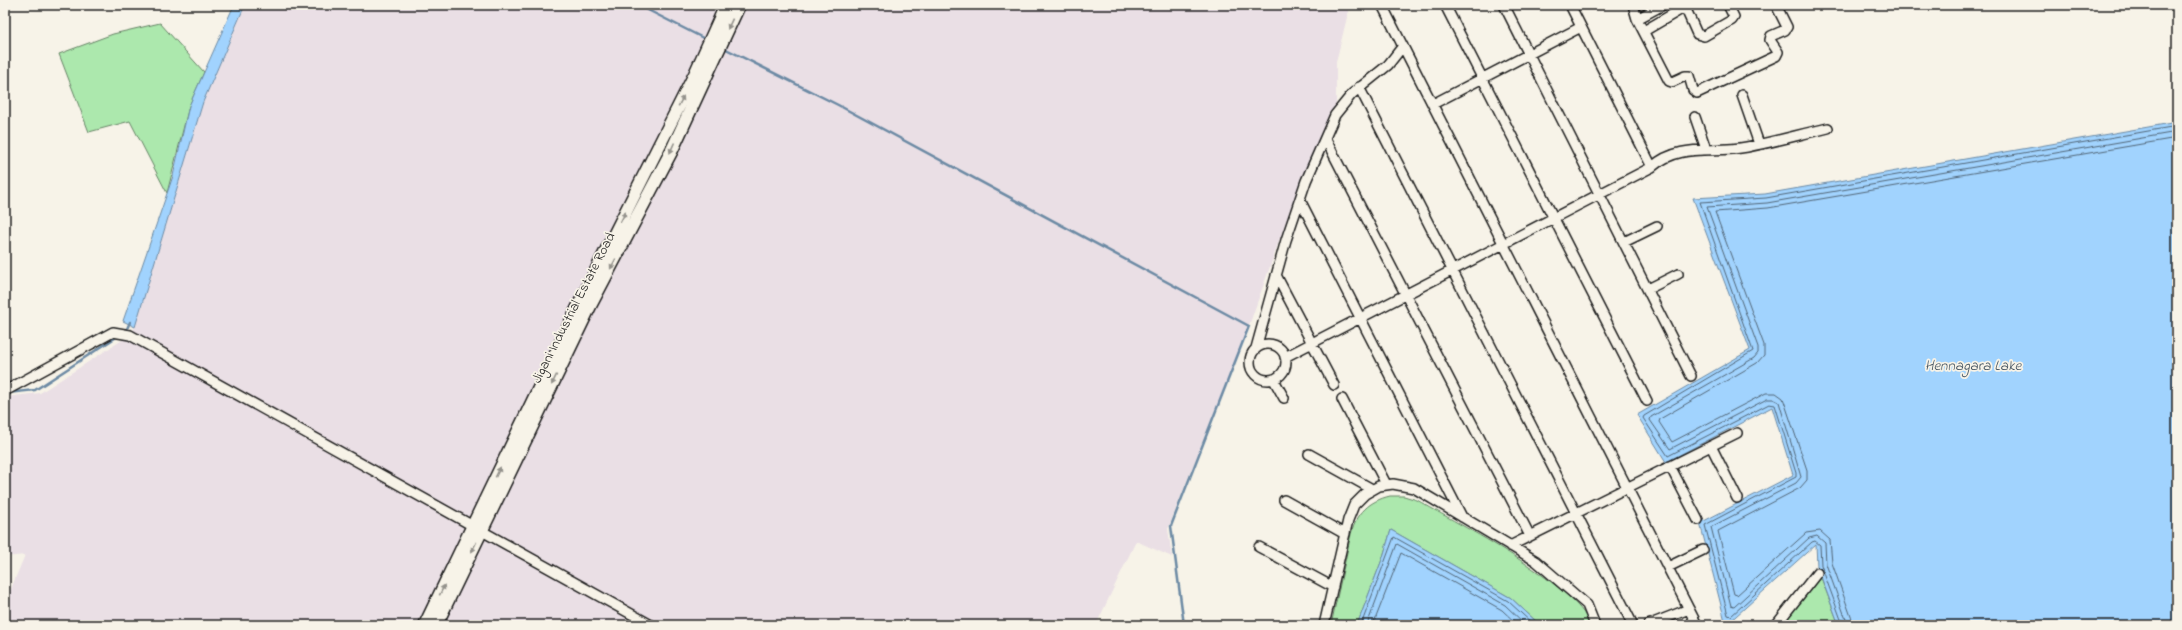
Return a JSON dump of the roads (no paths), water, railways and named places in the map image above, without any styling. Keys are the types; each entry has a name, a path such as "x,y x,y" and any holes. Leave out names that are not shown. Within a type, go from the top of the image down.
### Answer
{"main road":[{"name":"Jigani Industrial Estate Road","path":"425,625 477,529 669,156 714,43 726,5"},
{"name":"Jigani Industrial Estate Road","path":"714,43 738,5"},
{"name":"Jigani Industrial Estate Road","path":"436,625 477,529"}],"street":[{"path":"1382,5 1697,625"},
{"path":"1445,5 1647,401"},
{"path":"1504,5 1691,376"},
{"path":"1570,5 1652,167"},
{"path":"1633,5 1637,19 1669,81 1672,82 1685,76 1689,76 1693,90 1697,93 1776,56 1778,52 1770,40 1771,36 1785,30 1787,26 1776,5"},
{"path":"1637,19 1662,5"},
{"path":"1644,31 1685,7 1697,34 1704,36 1732,20 1734,17 1728,5"},
{"path":"1433,104 1581,27"},
{"path":"1256,348 1264,344 1273,345 1281,350 1285,357 1283,372 1274,380 1265,381 1253,374 1249,360 1256,348 1276,275 1300,200 1325,138 1340,108 1359,87 1388,66 1403,46"},
{"path":"1359,87 1633,625"},
{"path":"1742,95 1759,144"},
{"path":"1695,117 1706,149"},
{"path":"1285,357 1652,167 1664,158 1677,152 1706,149 1745,148 1828,128"},
{"path":"1325,138 1530,536"},
{"path":"1300,200 1462,517"},
{"path":"1624,242 1657,226"},
{"path":"1648,290 1678,274"},
{"path":"1276,275 1334,385"},
{"path":"5,391 113,332 122,333 651,625"},
{"path":"1274,380 1284,398"},
{"path":"1342,399 1386,484"},
{"path":"1510,546 1736,434"},
{"path":"1711,446 1737,498"},
{"path":"1309,454 1372,490"},
{"path":"1670,466 1698,520"},
{"path":"1324,625 1345,534 1354,505 1372,490 1386,484 1400,484 1414,488 1536,561 1583,601 1590,609 1595,625"},
{"path":"1284,500 1345,534"},
{"path":"1260,547 1333,587"},
{"path":"1668,567 1703,550"},
{"path":"1776,625 1817,573"},
{"path":"1648,625 1689,609"}],"water":[{"path":"234,5 245,5 203,102 135,327 123,321 173,176 189,106"},
{"name":"Hennagara Lake","path":"2177,122 2177,625 1839,625 1817,566 1816,544 1726,625 1700,523 1793,475 1772,407 1666,462 1637,415 1750,350 1693,198 1765,194"},
{"path":"1391,530 1511,598 1540,625 1357,625 1383,557"}],"waterway":[{"path":"638,5 707,40"},
{"path":"724,48 838,105 1249,326 1171,526 1184,625"},
{"path":"126,331 130,322"},
{"path":"7,393 35,390 118,336"}]}
